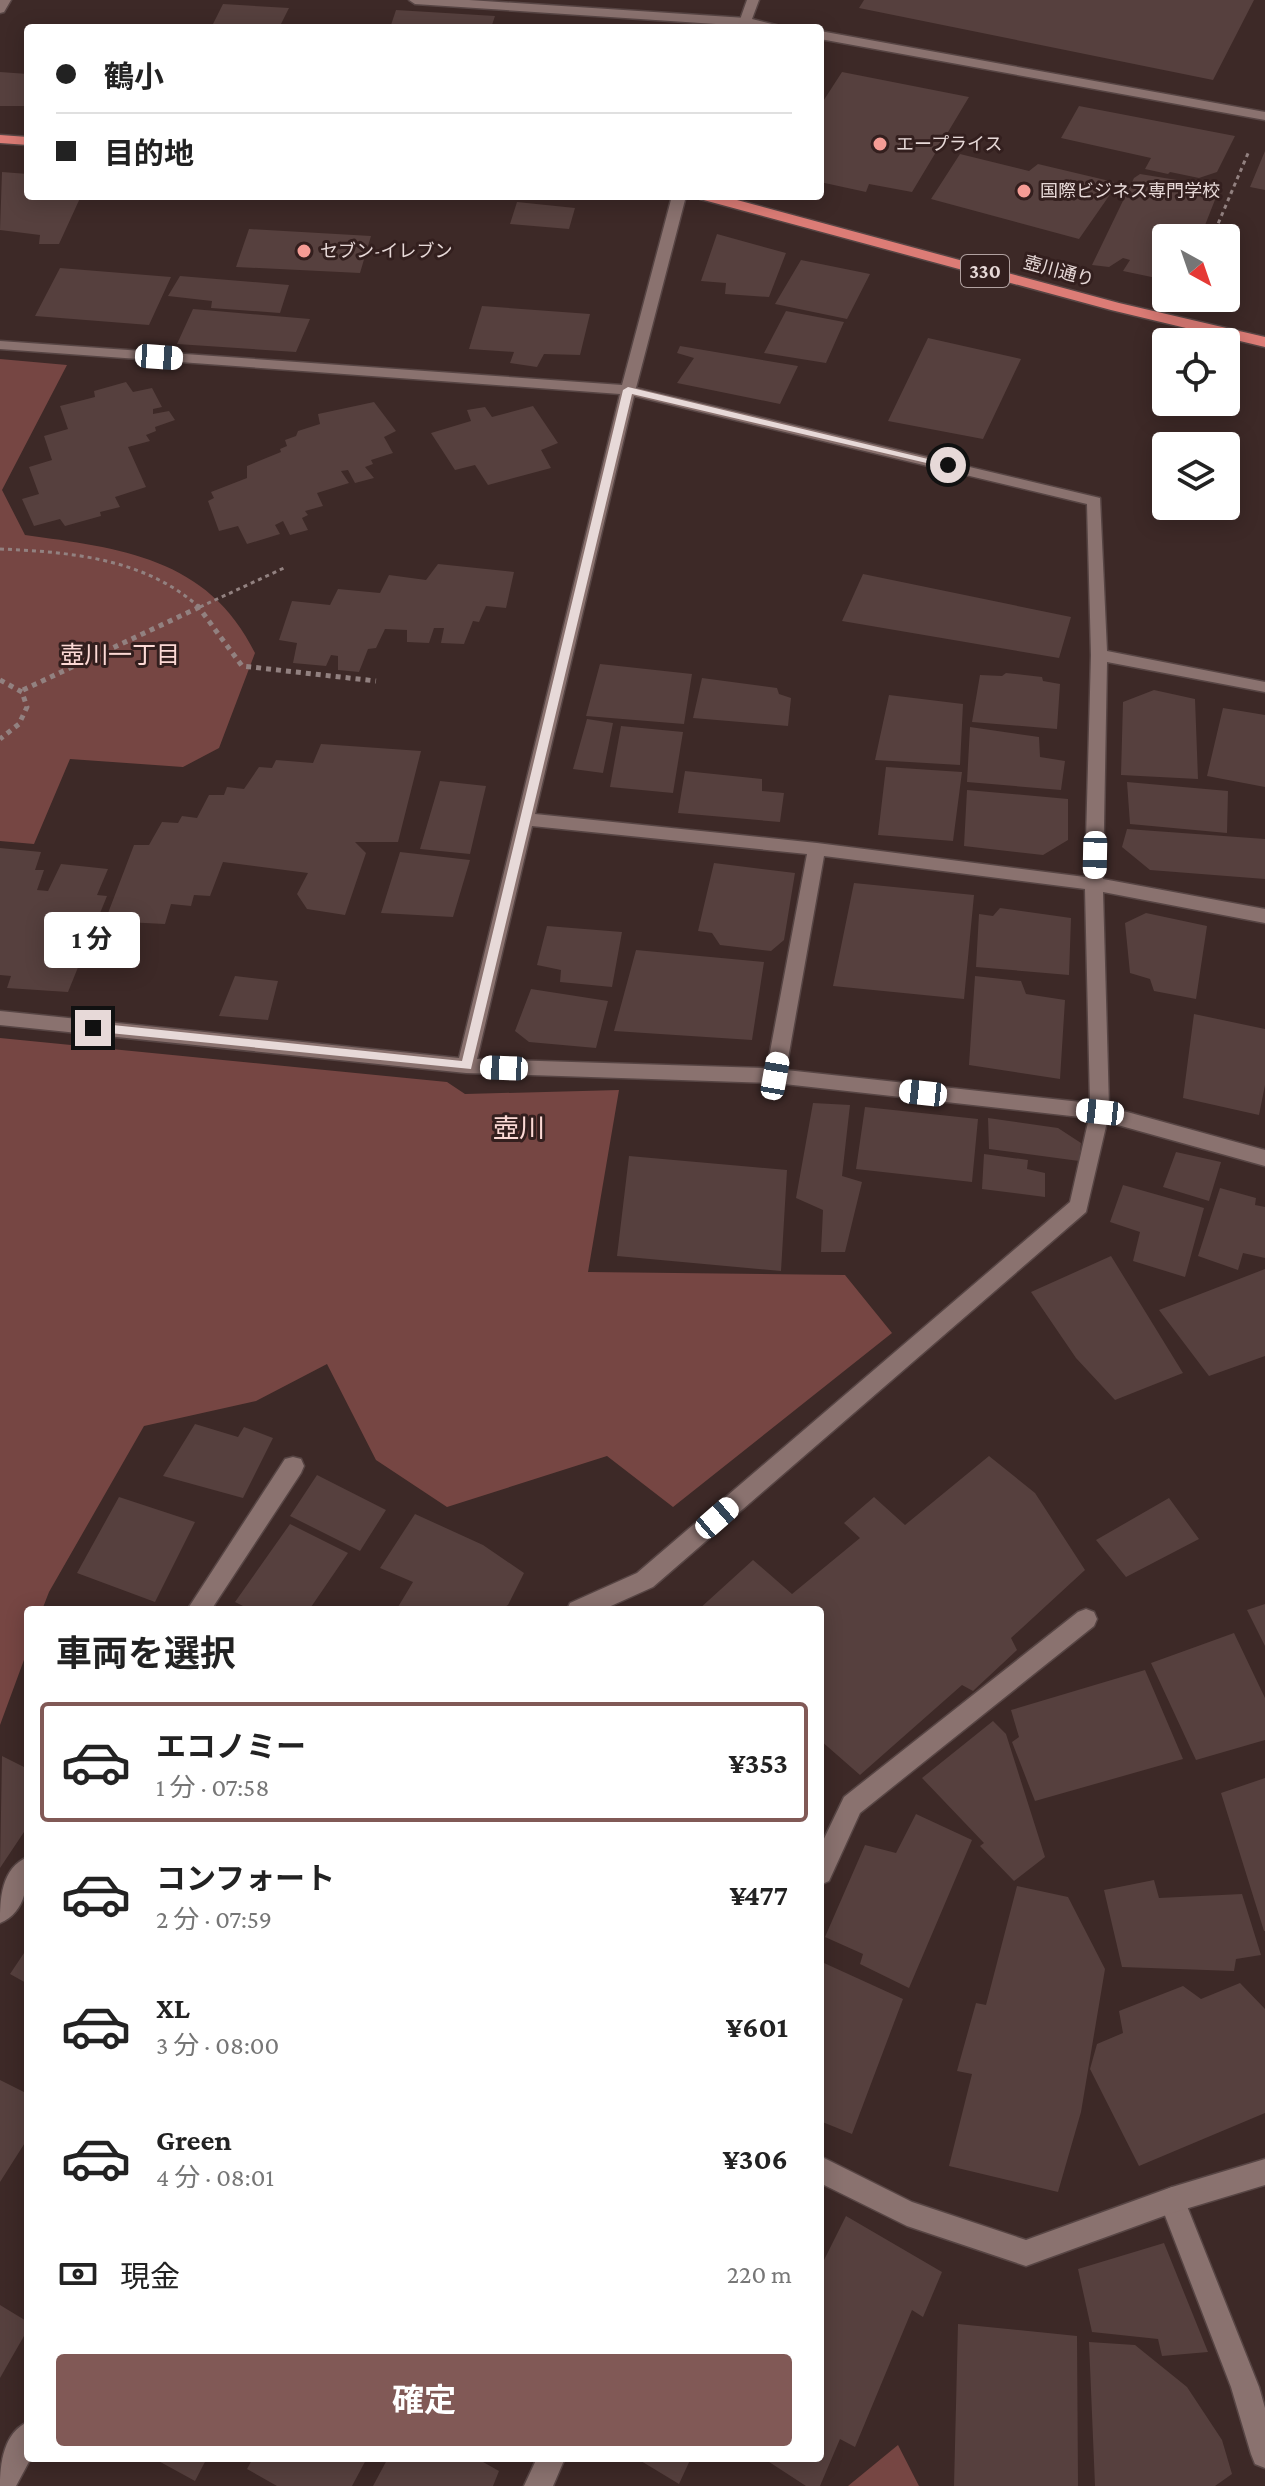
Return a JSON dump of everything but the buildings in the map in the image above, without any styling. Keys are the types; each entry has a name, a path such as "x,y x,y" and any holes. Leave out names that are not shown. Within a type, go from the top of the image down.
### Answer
{"highway":[{"path":"0,139 24,141"},
{"name":"壺川通り","path":"720,200 1146,315 1265,342"}],"street":[{"path":"0,9 5,0"},
{"path":"415,0 731,24"},
{"path":"744,24 753,0"},
{"path":"824,36 1265,116"},
{"path":"466,1066 628,390 678,200"},
{"path":"0,345 628,390 1095,501 1099,655 1094,884 1100,1112 1079,1206 645,1580 587,1606"},
{"path":"1099,655 1265,687"},
{"path":"526,819 817,849 1094,884 1265,916"},
{"path":"775,1076 817,849"},
{"path":"0,1018 466,1066 775,1076 1100,1112 1265,1158"},
{"path":"201,1606 293,1466"},
{"path":"824,1864 852,1805 1086,1619"},
{"path":"0,1911 24,1875"},
{"path":"824,2171 907,2213 1026,2253 1172,2200 1265,2172"},
{"path":"1172,2200 1245,2387 1265,2454"},
{"path":"1,2486 24,2443"},
{"path":"538,2486 549,2462"}],"path":[{"path":"1218,224 1253,142"},
{"path":"0,549 84,555 127,566 167,584 201,609 242,666 376,681"},
{"path":"23,690 284,568"},
{"path":"0,680 23,690 28,701 26,716 16,729 0,739"}],"shaded area":[{"path":"0,359 67,365 2,490 25,535 127,553 158,563 186,577 212,596 235,621 255,653 219,748 183,767 70,759 34,844 0,841"},
{"path":"0,1038 447,1082 465,1094 619,1090 588,1272 845,1275 892,1333 673,1507 607,1456 447,1507 376,1460 327,1364 256,1401 144,1426 44,1606 24,1606 24,1660 0,1725"},
{"path":"898,2445 919,2486 848,2486"}],"place":[{"name":"エープライス","path":"880,144"},
{"name":"国際ビジネス専門学校","path":"1024,191"},
{"name":"セブン-イレブン","path":"304,251"}],"district":[{"name":"壺川一丁目","path":"120,654"},
{"name":"壺川","path":"519,1128"}],"route":[{"path":"93,1028 466,1066 628,390 948,465"}]}
